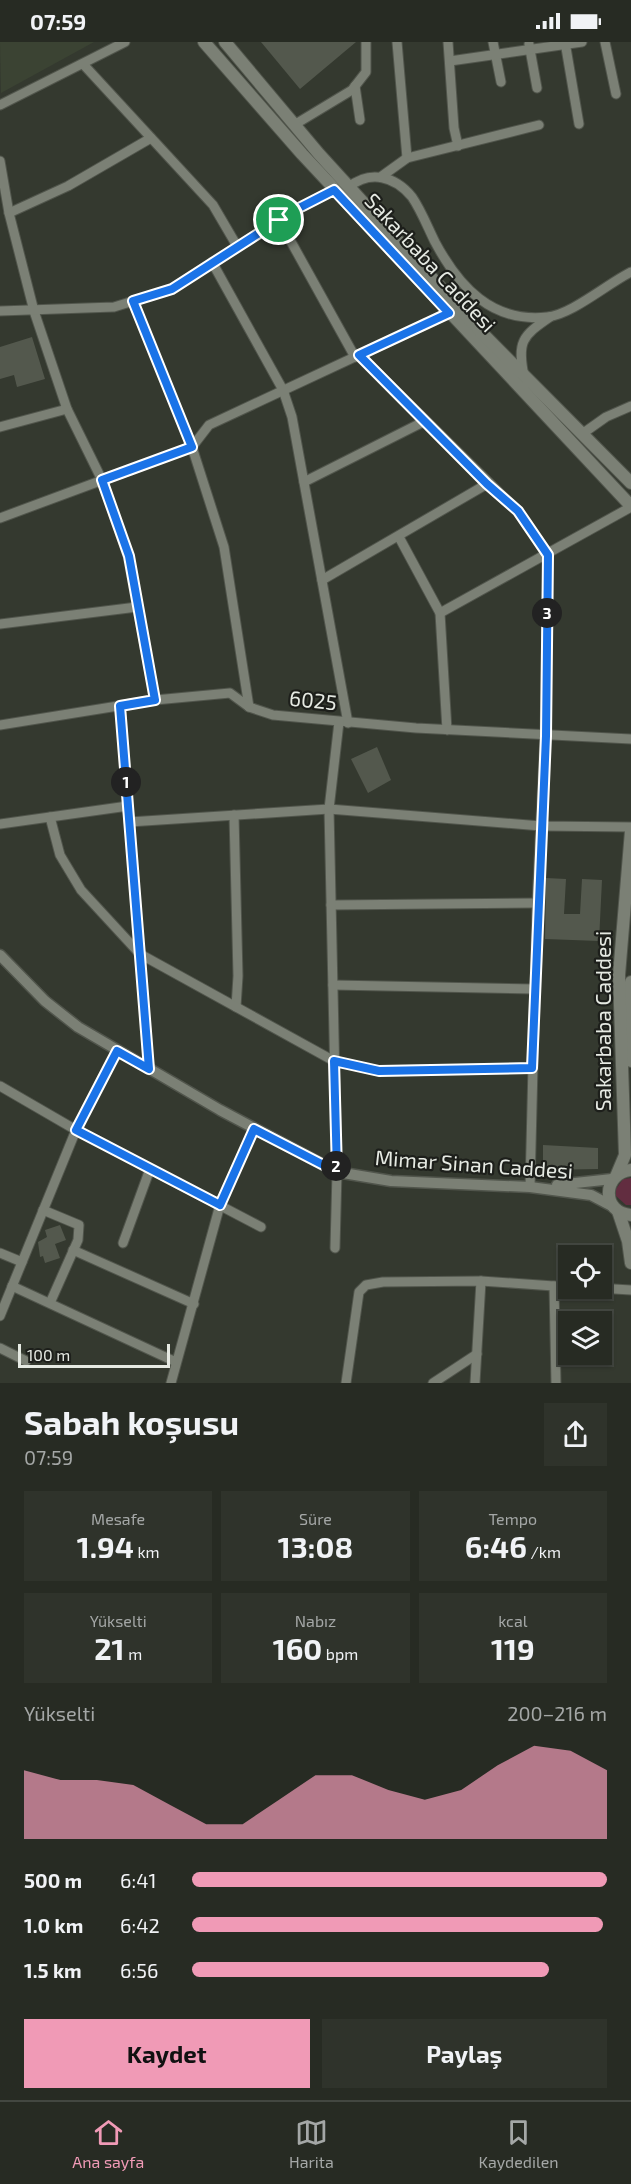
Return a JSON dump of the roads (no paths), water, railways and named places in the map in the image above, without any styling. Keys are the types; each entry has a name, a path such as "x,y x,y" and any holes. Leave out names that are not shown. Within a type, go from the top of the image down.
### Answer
{"main road":[{"name":"Sakarbaba Caddesi","path":"204,42 334,190 631,507"},
{"name":"Sakarbaba Caddesi","path":"225,42 294,125 349,186 524,376 631,483"},
{"name":"Sakarbaba Caddesi","path":"615,1209 608,1193 625,1155 619,975 631,829"},
{"name":"Sakarbaba Caddesi","path":"631,982 631,1053"},
{"path":"615,1176 631,1170"},
{"path":"615,1209 631,1215"},
{"path":"615,1209 628,1241 631,1263"}],"street":[{"path":"0,105 126,42"},
{"path":"294,125 355,86 366,72 366,42"},
{"path":"397,42 407,158"},
{"path":"448,42 454,128 458,146"},
{"path":"493,42 501,82"},
{"path":"450,61 529,45 582,42"},
{"path":"605,42 616,94"},
{"path":"565,43 579,124"},
{"path":"529,45 537,88"},
{"path":"83,64 213,205 237,246"},
{"path":"355,86 360,120"},
{"path":"349,186 360,177 382,176 407,158 514,129 538,125"},
{"path":"9,213 68,186 151,138"},
{"path":"0,161 2,190 34,311 67,408 102,480 129,556 155,700"},
{"path":"382,176 411,197 443,257 464,284 487,306 519,319 550,317"},
{"path":"0,311 114,307 172,289 279,220 334,190"},
{"path":"279,220 357,356 487,484 518,511 548,555 546,736 537,903 530,1186 615,1176"},
{"path":"212,262 283,390 292,417 322,580 343,723 329,809 337,1172 335,1248"},
{"path":"524,376 519,354 526,334 550,317 585,301 631,272"},
{"path":"133,301 192,447 224,547 249,707"},
{"path":"0,518 192,447 209,425 449,313"},
{"path":"582,434 606,417 631,406"},
{"path":"0,427 67,408"},
{"path":"304,482 425,421"},
{"path":"322,580 487,484"},
{"path":"440,613 631,507"},
{"path":"399,537 440,613 447,730"},
{"path":"0,624 137,607"},
{"name":"6025","path":"0,725 155,700 230,693 249,707 273,715 343,723 447,730 631,739"},
{"path":"120,706 149,1069"},
{"path":"0,824 128,806"},
{"path":"129,822 329,809 541,826 631,829"},
{"path":"234,815 238,976 236,1007"},
{"path":"51,817 60,855 81,890 140,954 334,1061 379,1071 532,1068"},
{"path":"331,905 537,903"},
{"name":"Mimar Sinan Caddesi","path":"0,955 45,1001 78,1027 254,1129 337,1172 391,1181 530,1186 591,1195 615,1209"},
{"path":"333,986 534,989"},
{"path":"0,1316 76,1130 117,1051"},
{"path":"0,1086 76,1130 261,1227"},
{"path":"171,1383 220,1205 254,1129"},
{"path":"123,1243 150,1169"},
{"path":"44,1210 79,1225 78,1240 50,1304"},
{"path":"73,1250 194,1304"},
{"path":"0,1253 22,1262"},
{"path":"475,1383 481,1281"},
{"path":"346,1383 359,1292 366,1285 383,1282 481,1281 558,1286"},
{"path":"12,1286 176,1362"},
{"path":"554,1286 556,1383"},
{"path":"612,1289 631,1290"},
{"path":"0,1348 26,1361"},
{"path":"433,1383 477,1354"}]}
